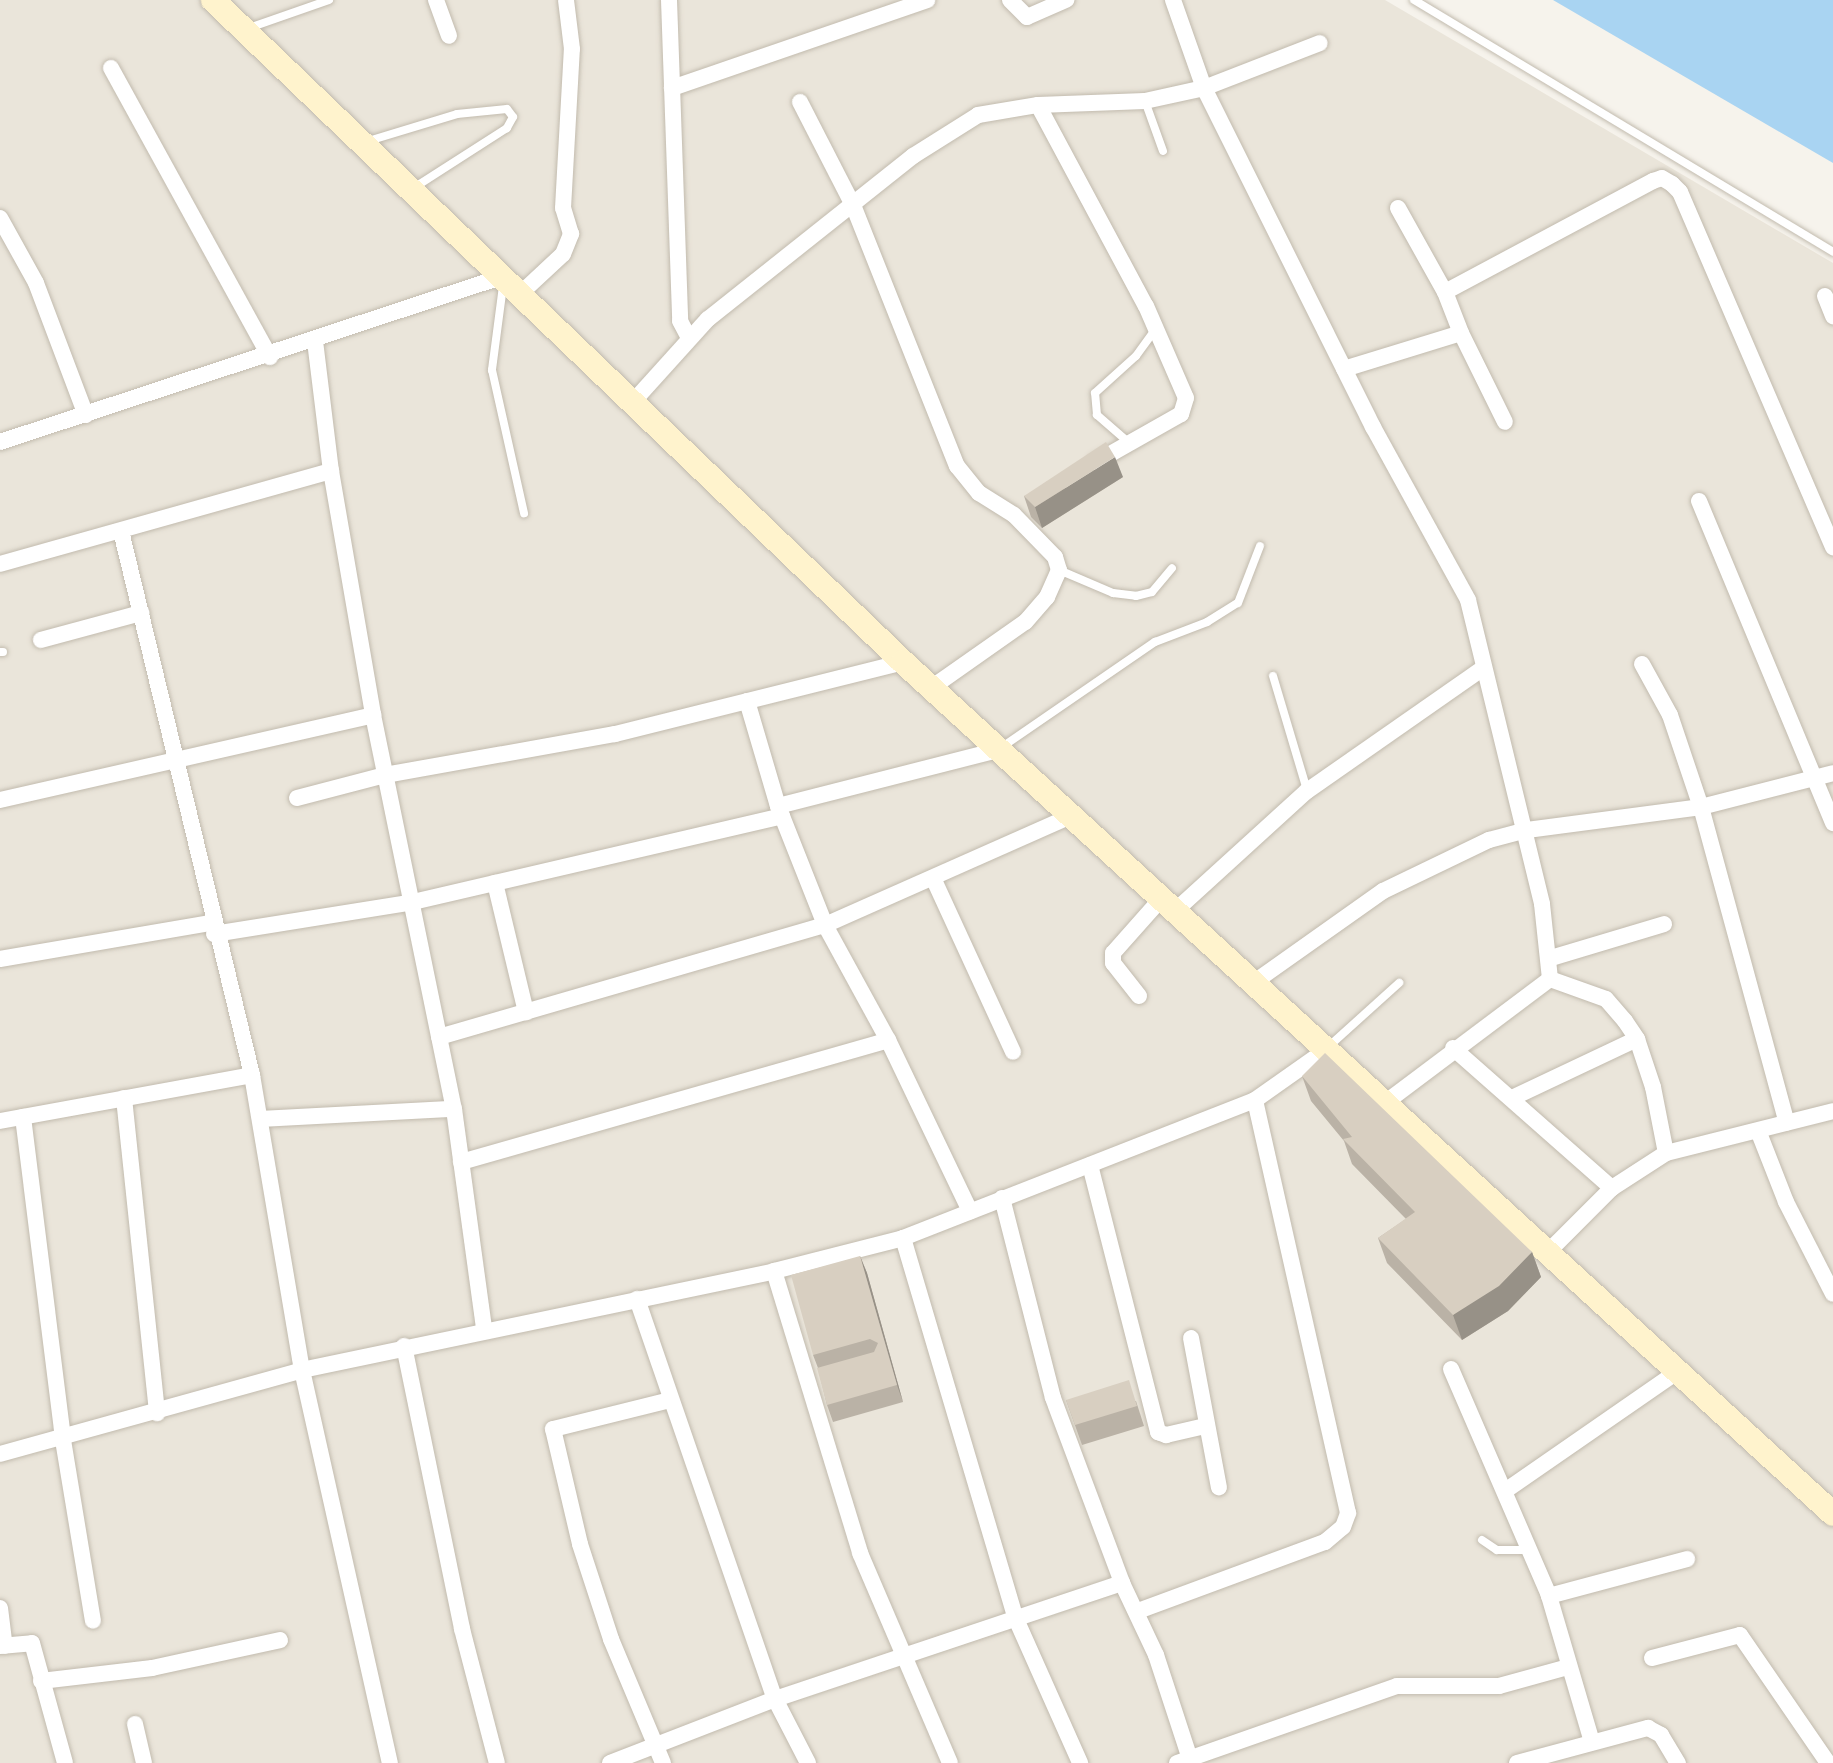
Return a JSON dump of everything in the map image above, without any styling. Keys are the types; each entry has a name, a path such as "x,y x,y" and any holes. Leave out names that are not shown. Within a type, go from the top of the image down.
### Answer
{"street":[{"path":"213,0 903,662 1833,1514"},
{"path":"436,0 449,36"},
{"path":"0,442 315,341 508,284 563,254 571,234 563,208 572,49 566,0"},
{"path":"669,0 680,321 688,336"},
{"path":"672,88 927,0"},
{"path":"1010,0 1027,17 1066,0"},
{"path":"1173,0 1204,88 1344,369 1468,600 1482,669 1527,830 1551,958 1550,979"},
{"path":"632,403 688,336 913,156 978,115 1038,105 1145,101 1204,88 1320,43"},
{"path":"111,68 270,357"},
{"path":"800,102 853,205 957,466 979,493 1020,511 1055,557 1059,570 1047,597 1025,622 931,688"},
{"path":"1038,105 1155,330 1186,405 1181,414 1127,441 1077,474"},
{"path":"1445,292 1653,181 1662,178 1672,184 1680,192 1833,548"},
{"path":"1398,208 1445,292 1461,333 1505,422"},
{"path":"0,218 36,283 86,415"},
{"path":"1825,296 1833,316"},
{"path":"1344,369 1461,333"},
{"path":"315,341 331,471 373,715 454,1109 484,1329"},
{"path":"0,564 331,471"},
{"path":"1699,501 1833,823"},
{"path":"121,531 213,928 252,1075 302,1370 390,1763"},
{"path":"41,640 141,613"},
{"path":"297,798 385,775 615,734 903,662"},
{"path":"1642,664 1670,715 1701,807 1787,1123"},
{"path":"1139,996 1113,963 1113,953 1307,791 1482,669"},
{"path":"747,701 780,811 825,925 888,1040 970,1211"},
{"path":"0,800 172,757 373,715"},
{"path":"0,959 413,902 780,811 998,750"},
{"path":"1253,983 1383,891 1489,840 1527,830 1701,807 1833,773"},
{"path":"439,1037 825,925 934,880 1071,816"},
{"path":"934,880 1013,1052"},
{"path":"495,883 526,1012"},
{"path":"1551,958 1664,924"},
{"path":"1550,979 1606,999 1637,1039 1666,1153"},
{"path":"1385,1103 1453,1048 1550,979"},
{"path":"1512,1098 1637,1039"},
{"path":"461,1162 888,1040"},
{"path":"1453,1048 1612,1188"},
{"path":"0,1454 63,1440 302,1370 484,1329 774,1271 903,1238 1255,1100 1326,1050"},
{"path":"0,1121 252,1075"},
{"path":"124,1098 157,1413"},
{"path":"1138,1611 1325,1542 1343,1527 1348,1513 1255,1100"},
{"path":"260,1119 454,1109"},
{"path":"1548,1252 1612,1188 1666,1153 1759,1133 1833,1111"},
{"path":"23,1117 63,1440 93,1621"},
{"path":"1759,1133 1786,1202 1833,1294"},
{"path":"1090,1165 1158,1432 1166,1435 1204,1426"},
{"path":"1002,1198 1053,1398 1122,1583 1138,1611 1184,1761 1397,1686 1427,1682 1484,1688 1568,1667"},
{"path":"903,1238 1016,1619 1080,1763"},
{"path":"774,1271 815,1381 860,1553 950,1763"},
{"path":"637,1299 775,1699 808,1763"},
{"path":"1191,1338 1204,1426 1219,1487"},
{"path":"404,1346 462,1629 497,1763"},
{"path":"1451,1369 1549,1596 1591,1739"},
{"path":"1505,1491 1678,1371"},
{"path":"660,1755 606,1626 580,1544 553,1429 670,1400"},
{"path":"1549,1596 1687,1559"},
{"path":"610,1763 660,1755 775,1699 1122,1583"},
{"path":"0,1608 2,1646 32,1643 65,1763"},
{"path":"1652,1658 1740,1635 1828,1763"},
{"path":"41,1681 152,1668 280,1640"},
{"path":"135,1724 144,1763"},
{"path":"1517,1763 1591,1739 1648,1728 1661,1735 1678,1763"}],"lane":[{"path":"246,29 329,0"},
{"path":"1414,0 1833,252"},
{"path":"1145,101 1163,151"},
{"path":"361,143 457,114 507,109 513,117 507,128 410,190"},
{"path":"508,284 492,370 524,513"},
{"path":"1127,441 1097,415 1095,393 1136,356 1155,330"},
{"path":"998,750 1025,727 1155,642 1207,622 1238,603 1260,546"},
{"path":"1059,570 1113,593 1136,596 1152,592 1172,568"},
{"path":"1273,676 1307,791"},
{"path":"1326,1050 1399,983"},
{"path":"1482,1540 1497,1550 1530,1550"}],"shaded area":[{"path":"0,0 1385,0 1833,263 1833,1763 0,1763"}],"water":[{"path":"1553,0 1833,0 1833,163"}],"building":[{"path":"1106,442 1115,457 1035,507 1024,496"},
{"path":"1325,1053 1532,1252 1499,1286 1453,1315 1378,1238 1415,1212 1343,1139 1352,1137 1302,1076"},
{"path":"860,1256 897,1385 827,1405 817,1368 874,1352 878,1343 870,1339 813,1355 791,1275"},
{"path":"1129,1380 1137,1406 1075,1425 1066,1400"}]}
